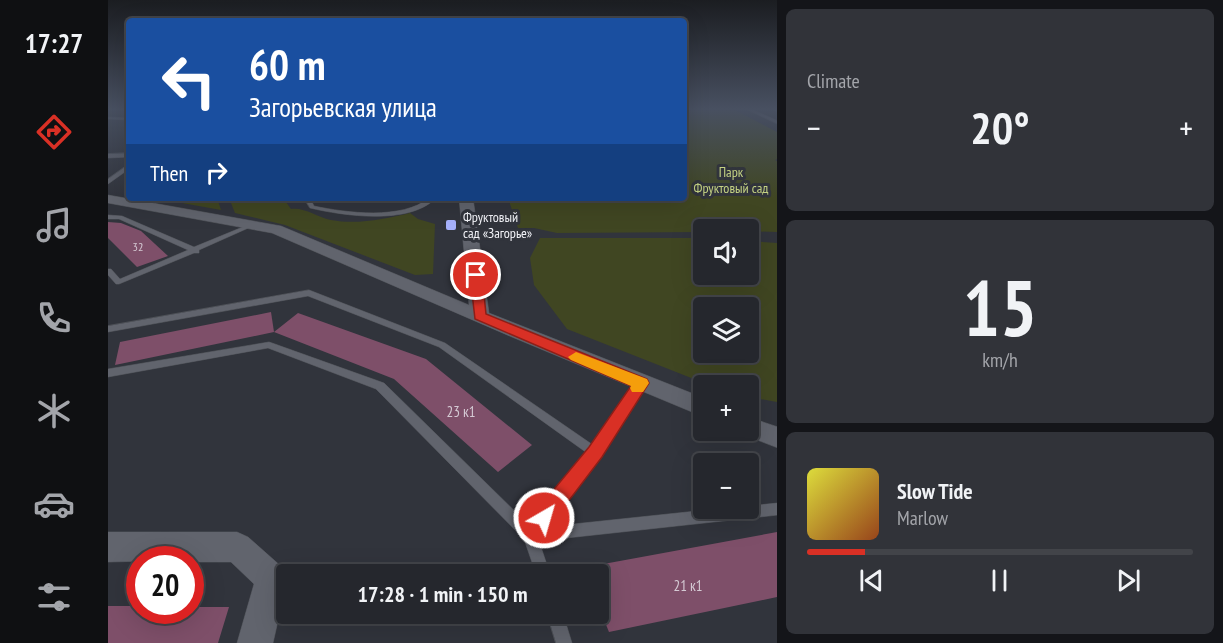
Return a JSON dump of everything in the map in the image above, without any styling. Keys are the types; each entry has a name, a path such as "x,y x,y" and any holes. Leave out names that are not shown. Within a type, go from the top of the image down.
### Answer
{"street":[{"path":"108,199 276,229 693,404"},
{"path":"466,201 480,316"},
{"path":"759,431 777,438"},
{"path":"108,547 237,547 272,579 255,643"}],"lane":[{"path":"108,156 126,155"},
{"path":"108,182 126,168"},
{"path":"309,201 312,207 328,212 386,214 417,208 431,201"},
{"path":"108,217 120,217 196,251"},
{"path":"108,271 119,282 196,251 252,225"},
{"path":"108,329 309,293 442,345 595,452"},
{"path":"108,373 268,345 380,386 530,535 540,564"},
{"path":"530,535 595,452 641,383"},
{"path":"530,535 777,509"},
{"path":"558,624 564,643"}],"green space":[{"name":"Парк Фруктовый сад","path":"687,138 777,138 777,159 775,160 777,161 777,232 759,232 759,219 693,219 693,232 557,233 534,228 518,228 509,201 687,201"},
{"path":"171,201 218,201 221,210"},
{"path":"230,201 285,201 291,209 301,209 326,219 351,222 371,221 410,213 418,219 435,224 433,274 415,275 285,225 235,213"},
{"path":"540,238 693,238 693,285 759,285 759,242 777,243 777,402 759,399 759,375 693,375 693,379 567,329 534,285 530,258"}],"building":[{"path":"108,222 121,223 141,231 168,256 137,267 108,238"},
{"path":"271,312 274,332 115,365 120,342"},
{"path":"298,313 426,359 532,445 498,472 394,379 274,332"},
{"path":"777,532 777,597 609,632 606,624 609,624 609,564 603,564"},
{"path":"108,606 126,606 126,624 204,624 204,607 229,607 218,643 108,643"}],"slow traffic":[{"path":"576,357 641,383 638,388"}],"place":[{"name":"Фруктовый сад «Загорье»","path":"451,225"}],"route":[{"path":"476,275 480,316 641,383 595,452 544,518"}]}
